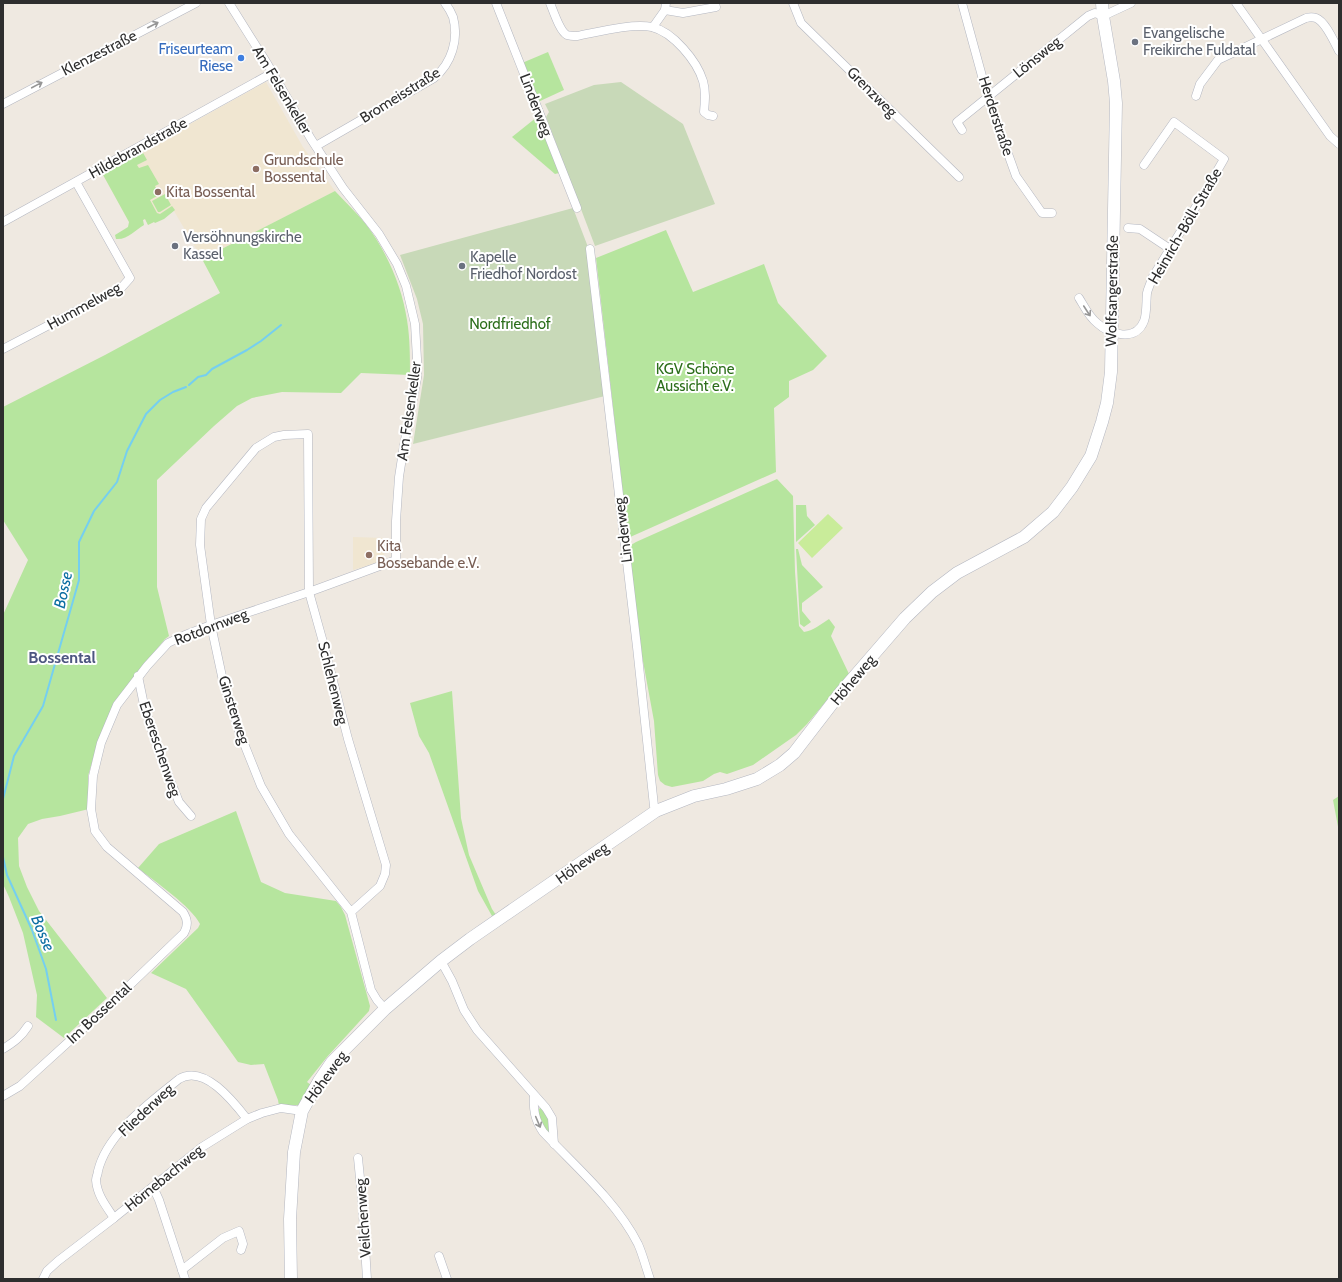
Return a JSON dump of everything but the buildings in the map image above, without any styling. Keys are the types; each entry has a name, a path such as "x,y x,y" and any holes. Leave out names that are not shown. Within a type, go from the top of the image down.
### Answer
{"street":[{"name":"Klenzestraße","path":"3,104 196,3"},
{"name":"Am Felsenkeller","path":"229,3 343,188 379,234 394,258 406,286 415,324 418,359 417,378 399,477 396,521 396,560"},
{"name":"Bromeisstraße","path":"316,146 442,72 450,59 456,36 453,16 445,3"},
{"name":"Linderweg","path":"496,3 577,208"},
{"path":"550,3 564,33 567,35 577,36 634,26 653,27 668,34 681,46 694,62 703,80 705,94 704,112 708,116 713,116"},
{"name":"Grenzweg","path":"793,3 801,23 959,177"},
{"name":"Herderstraße","path":"962,3 988,98 1016,176 1042,212 1052,213"},
{"name":"Wolfsangerstraße","path":"1012,545 1024,537 1053,512 1072,487 1091,456 1107,403 1111,372 1116,104 1114,81 1102,16 1102,3"},
{"name":"Lönsweg","path":"962,130 957,122 1088,16 1095,13 1102,16 1131,3"},
{"path":"1236,3 1330,136 1339,144"},
{"path":"653,27 666,6 683,13 716,7"},
{"path":"1196,96 1200,84 1218,60 1306,18 1314,17 1320,20 1339,51"},
{"name":"Hildebrandstraße","path":"3,222 272,73"},
{"name":"Heinrich-Böll-Straße","path":"1111,332 1127,335 1134,333 1140,328 1144,320 1148,292 1152,278 1206,192 1224,159 1174,122 1144,165"},
{"name":"Hummelweg","path":"3,349 122,287 130,278 76,182"},
{"path":"1128,228 1140,229 1170,249"},
{"name":"Linderweg","path":"590,249 637,647 654,806 656,811"},
{"path":"1079,298 1097,324 1111,332"},
{"name":"Schlehenweg","path":"308,434 309,592 348,739 386,865 385,874 380,886 351,912"},
{"name":"Ginsterweg","path":"308,434 274,437 256,448 206,508 201,519 200,544 211,625 223,681 239,731 261,786 289,834 351,912 371,990 385,1009"},
{"name":"Höheweg","path":"291,1279 290,1219 295,1145 302,1111 332,1062 385,1009 441,961 470,939 656,811 694,796 726,789 756,779 780,765 794,753 841,692 905,618 932,592 957,573 1012,545"},
{"name":"Rotdornweg","path":"188,923 183,912 107,847 95,831 91,809 93,776 101,743 117,704 138,676 168,643 211,625 309,592 396,560"},
{"name":"Ebereschenweg","path":"138,676 144,705 160,755 179,802 191,816"},
{"name":"Im Bossental","path":"3,1096 20,1086 108,1006 184,933 188,923"},
{"path":"441,961 452,981 464,1010 477,1030 546,1108 552,1118 554,1144"},
{"path":"3,1049 16,1041 28,1026"},
{"name":"Fliederweg","path":"114,1218 101,1199 96,1179 101,1160 120,1133 134,1117 179,1079 190,1075 200,1077 212,1083 247,1119"},
{"path":"534,1096 533,1109 538,1124 543,1132 603,1195 617,1212 638,1244 650,1279"},
{"name":"Hörnebachweg","path":"43,1279 47,1271 58,1261 202,1147 247,1119 281,1108 302,1111"},
{"name":"Veilchenweg","path":"358,1158 367,1279"},
{"path":"153,1187 159,1200 185,1279"},
{"path":"182,1270 223,1238 239,1231 243,1244 241,1250"},
{"path":"439,1256 447,1279"}],"shaded area":[{"name":"Grundschule Bossental","path":"266,82 303,147 335,191 202,259 174,211 148,225 145,219 132,227 102,173"},
{"name":"Kita Bossebande e.V.","path":"353,537 385,538 384,557 379,562 353,570"}],"green space":[{"path":"548,52 564,90 538,102 522,63"},
{"path":"621,82 683,124 715,204 595,246 546,117 549,112 545,104 594,85"},
{"path":"537,117 559,173 555,174 512,137"},
{"path":"142,151 147,160 137,165 139,168 148,165 159,184 155,186 157,196 150,200 157,213 160,214 172,206 175,210 164,219 155,223 154,222 148,225 145,219 143,220 144,225 131,234 124,238 116,239 115,235 128,227 129,222 102,173"},
{"path":"335,191 358,215 373,234 380,245 397,281 405,307 407,320 410,375 361,373 341,393 282,392 252,398 237,406 157,480 157,587 169,636 136,675 98,742 88,776 89,809 42,819 28,824 18,838 19,866 27,887 39,911 107,998 64,1038 36,1017 37,995 23,933 3,884 3,615 28,560 3,520 3,407 105,355 220,293 202,259"},
{"path":"165,194 171,205 158,212 152,201"},
{"name":"Nordfriedhof","path":"573,208 588,247 605,396 413,444 424,375 423,324 417,299 400,255"},
{"name":"KGV Schöne Aussicht e.V.","path":"666,230 693,292 764,264 778,303 827,356 813,370 789,381 789,397 774,408 776,472 628,538 596,258"},
{"path":"777,479 793,496 795,572 799,626 804,632 817,627 829,619 835,627 831,636 849,674 796,735 753,765 727,774 720,772 703,781 672,787 665,785 660,781 658,775 654,721 640,645 629,551 631,545"},
{"path":"796,505 806,505 807,516 815,525 796,542"},
{"path":"828,514 843,528 812,558 798,543"},
{"path":"796,549 798,549 802,565 823,587 802,603 802,611 811,622 804,627 800,624"},
{"path":"452,691 461,818 469,855 496,915 492,916 478,891 429,753 419,736 410,703"},
{"path":"1339,796 1339,832 1333,800"},
{"path":"236,811 261,882 285,893 336,901 341,907 345,915 370,1006 369,1011 327,1057 307,1082 311,1085 299,1105 279,1106 264,1064 251,1065 238,1062 186,989 151,973 198,928 200,924 196,917 181,902 138,868 159,844"},
{"path":"541,1107 550,1124 551,1128 549,1136 540,1123 538,1110"}],"waterway":[{"name":"Bosse","path":"189,385 198,377 206,375 212,369 261,341 281,325"},
{"name":"Bosse","path":"3,799 14,756 43,706 79,580 79,542 94,511 117,482 127,451 146,414 160,400 173,392 186,387"},
{"name":"Bosse","path":"3,857 7,875 32,930 46,969 56,1020"}],"place":[{"name":"Evangelische Freikirche Fuldatal","path":"1135,42"},
{"name":"Friseurteam Riese","path":"241,58"},
{"name":"Grundschule Bossental","path":"256,169"},
{"name":"Kita Bossental","path":"158,192"},
{"name":"Versöhnungskirche Kassel","path":"175,246"},
{"name":"Kapelle Friedhof Nordost","path":"462,266"},
{"name":"Kita Bossebande e.V.","path":"369,555"}],"district":[{"name":"Bossental","path":"62,657"}]}
